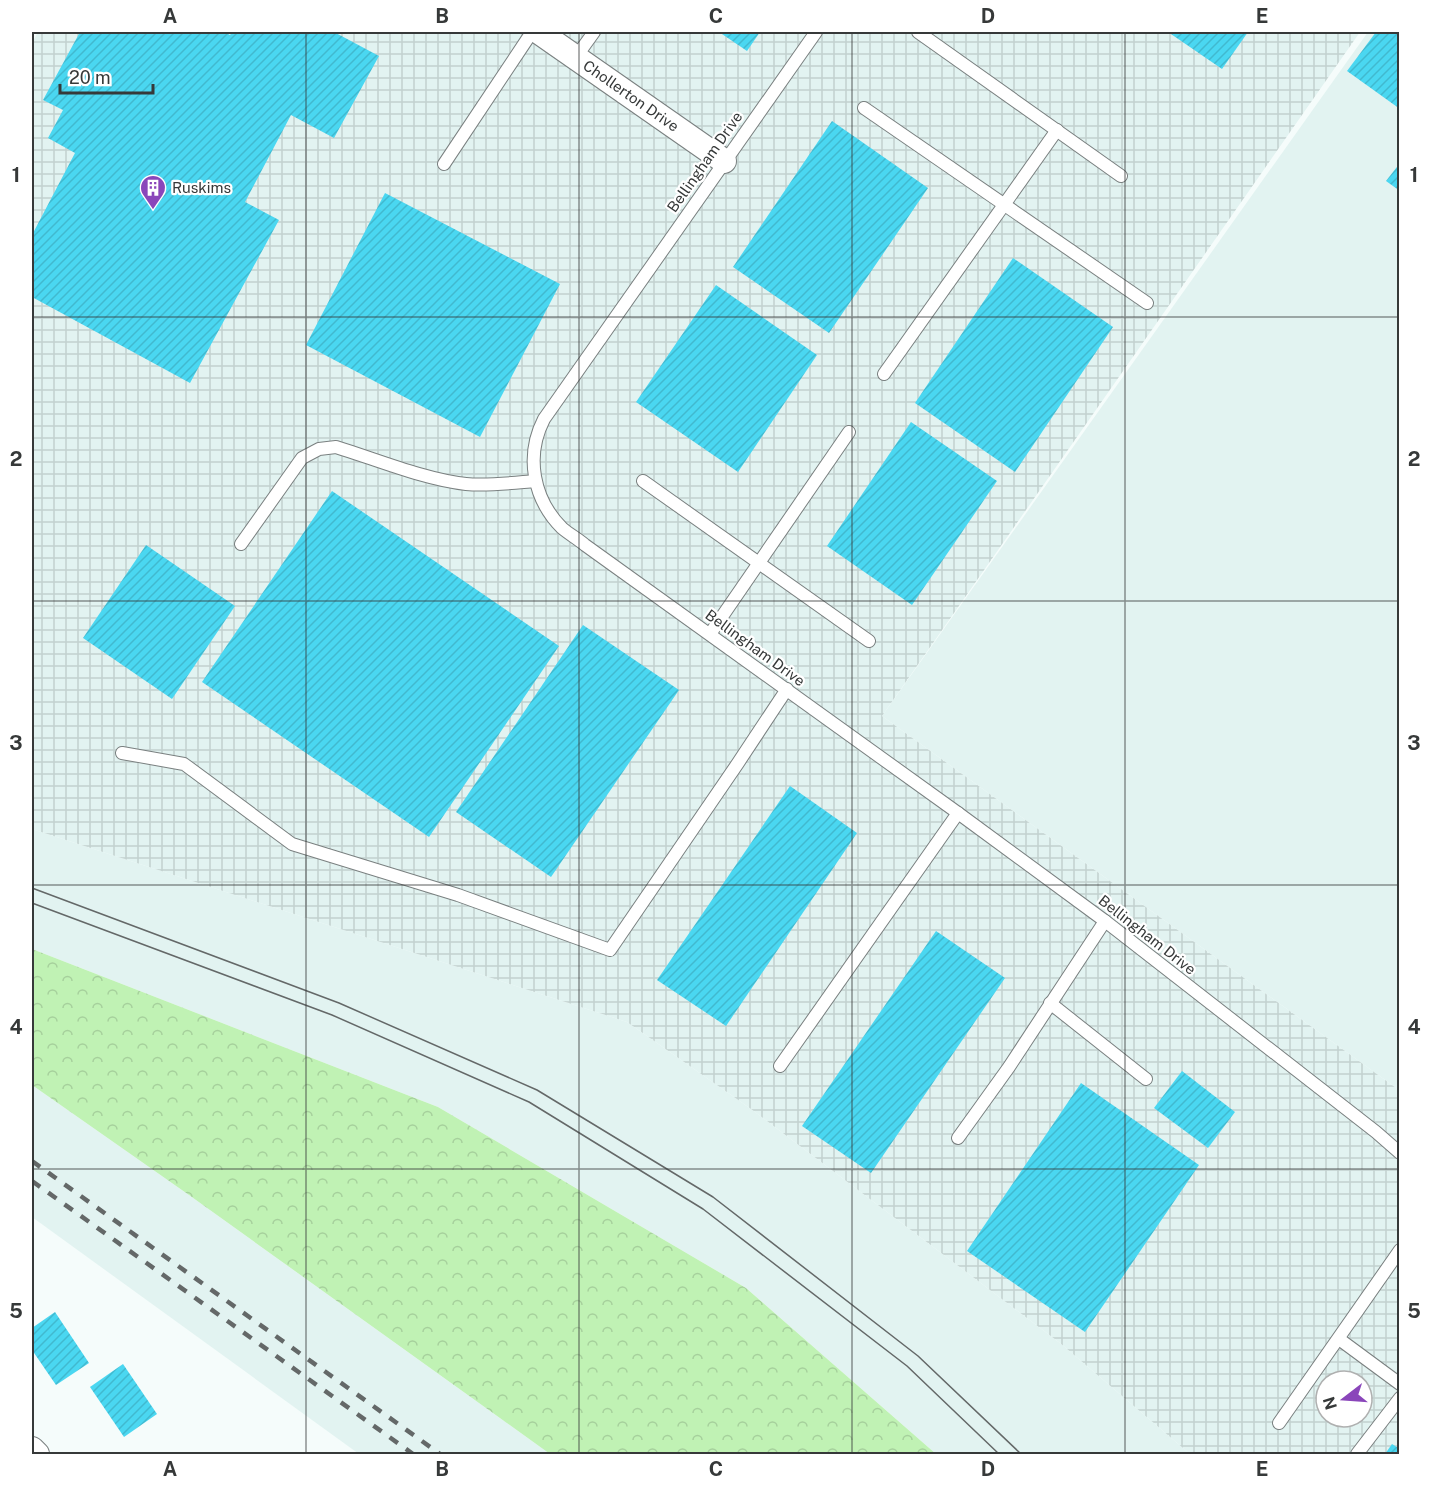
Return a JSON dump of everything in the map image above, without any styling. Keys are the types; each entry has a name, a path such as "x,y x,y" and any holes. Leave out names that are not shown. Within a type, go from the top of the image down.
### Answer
{"street":[{"name":"Chollerton Drive","path":"539,32 724,161"},
{"path":"32,1449 37,1455"}],"lane":[{"path":"444,164 532,32"},
{"path":"576,57 594,32"},
{"name":"Bellingham Drive","path":"816,32 544,419 537,432 533,448 535,481 543,502 563,528 1106,921 1400,1153"},
{"path":"918,32 1121,176"},
{"path":"864,108 1147,303"},
{"path":"884,374 1057,130"},
{"path":"710,634 849,432"},
{"path":"241,544 302,458 319,449 336,447 437,479 465,484 535,481"},
{"path":"643,481 869,641"},
{"path":"122,753 184,764 292,844 458,895 609,950 787,689"},
{"path":"780,1066 958,813"},
{"path":"958,1138 1106,921"},
{"path":"1050,1003 1146,1079"},
{"path":"1279,1423 1400,1250"},
{"path":"1339,1339 1400,1384"},
{"path":"1357,1455 1400,1398"}],"shaded area":[{"path":"38,32 1360,32 882,716 1399,1090 1399,1454 1190,1454 1060,1343 751,1109 627,1022 32,829 32,43"},
{"path":"1368,32 1399,32 1399,1090 882,716"},
{"path":"32,829 627,1022 751,1109 1060,1343 1190,1454 936,1454 746,1288 438,1107 32,949"},
{"path":"32,1085 550,1454 359,1454 32,1217"}],"green space":[{"path":"32,949 438,1107 746,1288 936,1454 550,1454 32,1085"}],"building":[{"name":"Ruskims","path":"80,32 225,32 230,35 232,32 334,32 379,56 334,138 291,115 245,202 279,220 190,383 32,297 32,235 75,153 48,138 63,110 43,100"},
{"path":"719,32 760,32 747,51"},
{"path":"1168,32 1248,32 1222,69"},
{"path":"1376,32 1400,32 1400,109 1347,71"},
{"path":"832,121 928,188 829,333 733,267"},
{"path":"1400,163 1400,191 1386,181"},
{"path":"385,193 560,284 480,437 306,345"},
{"path":"1013,258 1113,327 1015,472 915,403"},
{"path":"716,285 817,355 738,472 636,402"},
{"path":"911,422 997,481 912,605 827,546"},
{"path":"332,491 559,646 429,837 202,682"},
{"path":"146,545 235,606 172,699 83,638"},
{"path":"583,625 679,690 551,877 456,812"},
{"path":"790,786 857,833 726,1026 657,980"},
{"path":"936,931 1005,978 871,1173 802,1126"},
{"path":"1182,1071 1235,1112 1208,1148 1154,1108"},
{"path":"1081,1083 1199,1165 1085,1332 967,1251"},
{"path":"55,1312 89,1363 56,1385 32,1350 32,1328"},
{"path":"123,1364 157,1414 124,1437 90,1387"},
{"path":"1392,1444 1400,1449 1400,1454 1385,1454"}],"tram line":[{"path":"32,888 339,1003 537,1090 713,1197 918,1356 1021,1454"},
{"path":"32,903 332,1015 529,1102 703,1209 907,1366 999,1454"}],"railway":[{"path":"32,1161 440,1454"},
{"path":"32,1181 413,1454"}],"place":[{"name":"Ruskims","path":"153,211"}]}
